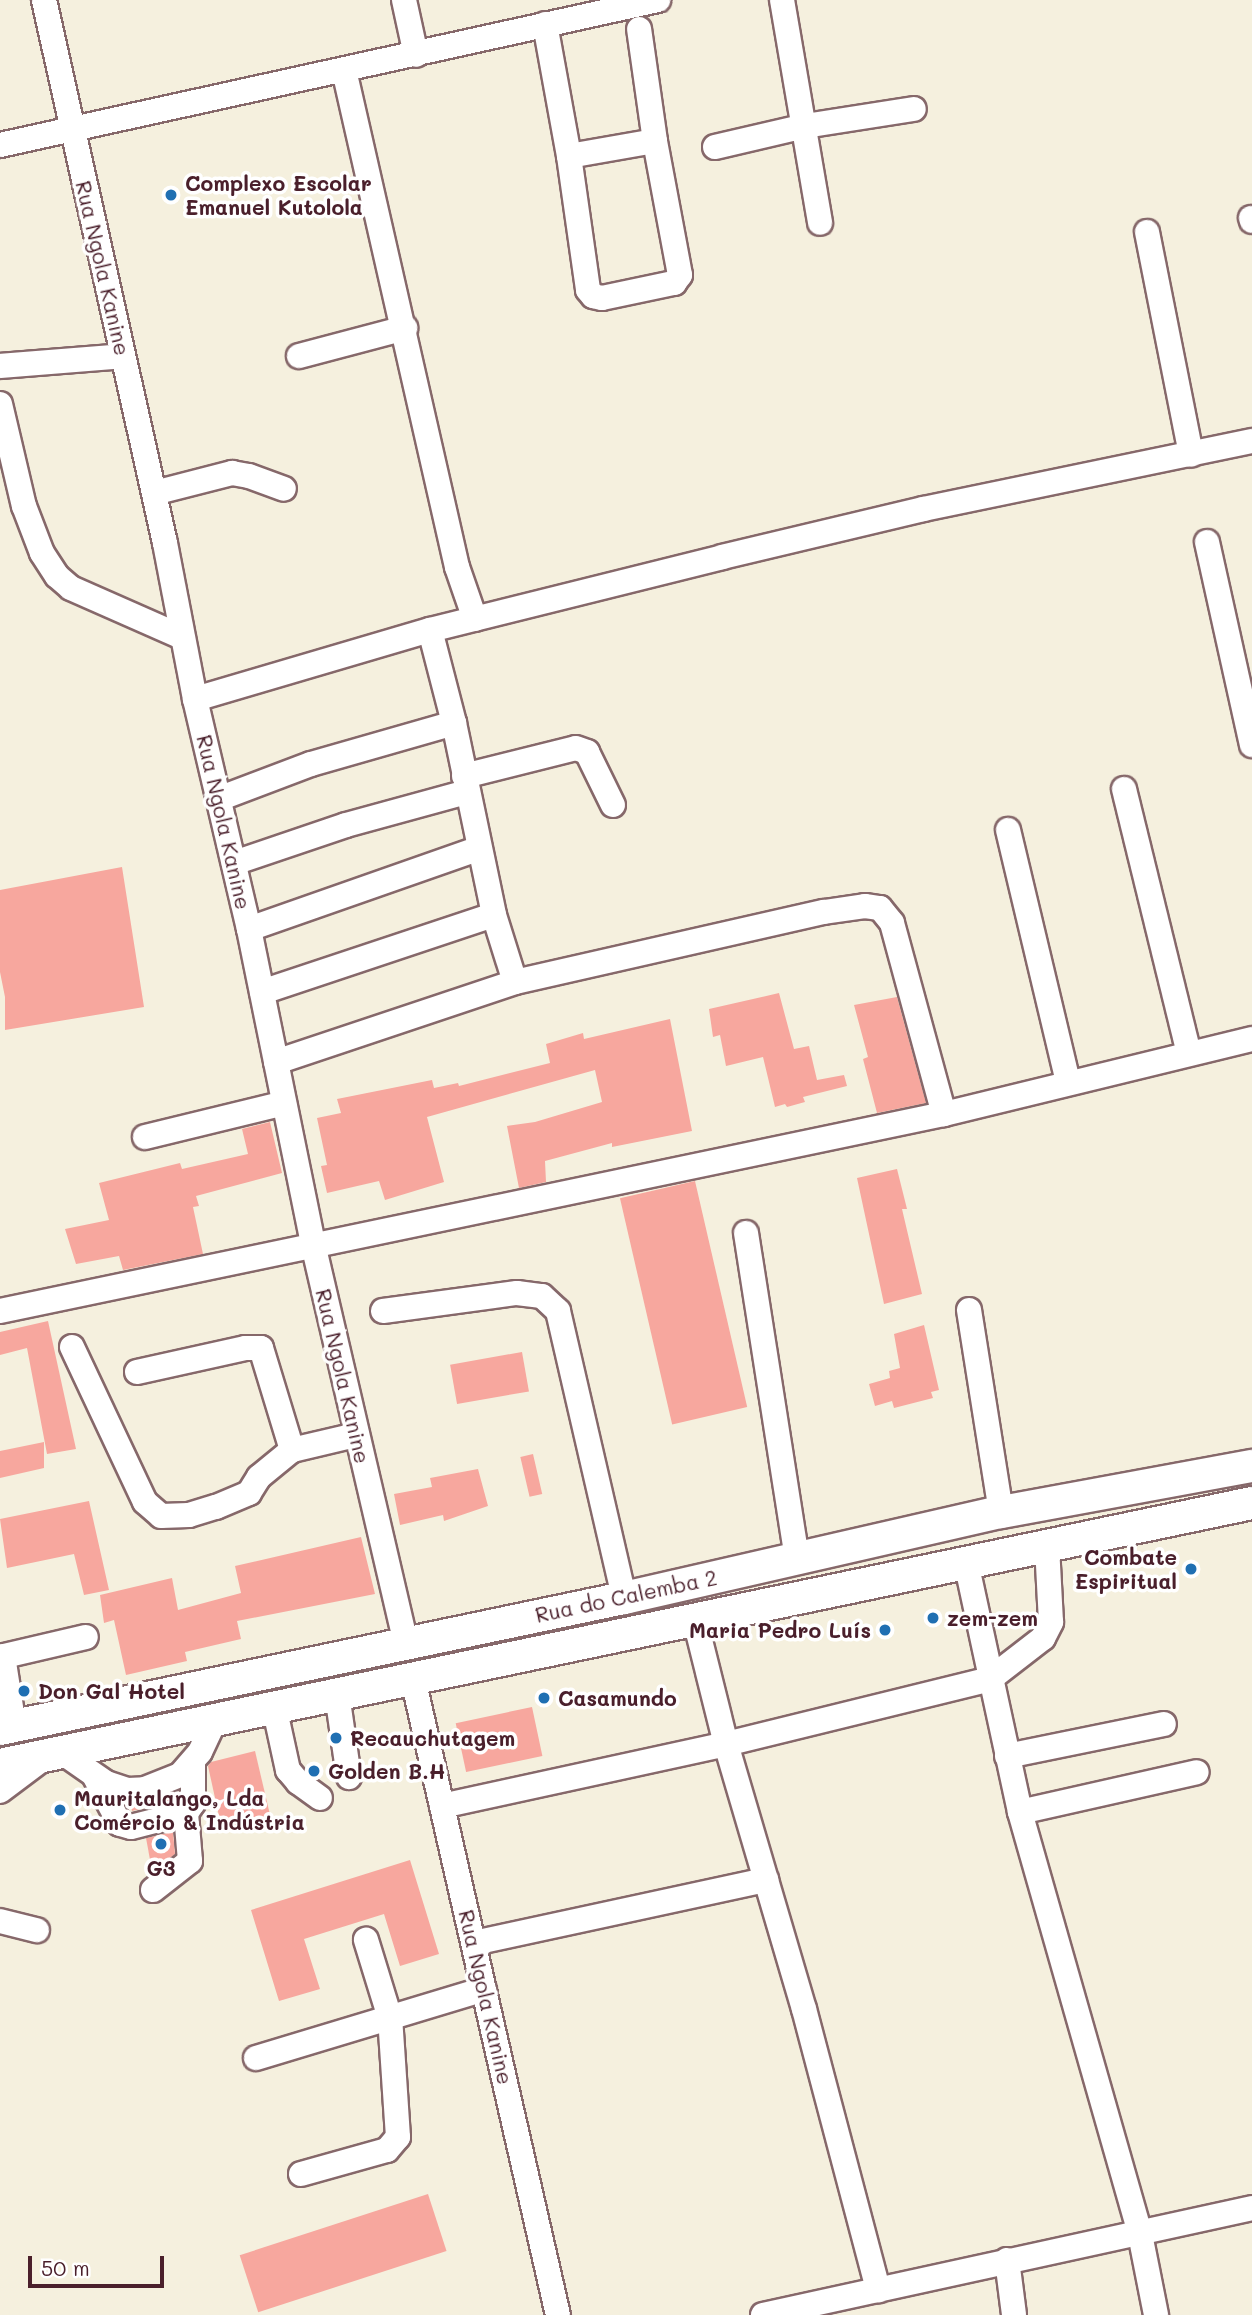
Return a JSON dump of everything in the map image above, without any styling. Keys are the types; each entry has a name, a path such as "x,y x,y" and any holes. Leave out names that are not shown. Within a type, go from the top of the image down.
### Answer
{"main road":[{"name":"Rua do Calemba 2","path":"7,1728 624,1598 1001,1512 1252,1466"},
{"name":"Rua do Calemba 2","path":"0,1765 1252,1503"}],"street":[{"name":"Rua Ngola Kanine","path":"44,0 154,492 195,699 221,798 250,929 313,1244 406,1643"},
{"path":"404,0 416,55"},
{"path":"0,145 416,55 617,4 658,0"},
{"path":"782,0 820,223"},
{"path":"545,24 569,156 588,290 593,296 602,298 674,283 680,275 654,141 639,29"},
{"path":"345,70 457,567 475,620"},
{"path":"715,147 805,127 914,108"},
{"path":"569,156 654,141"},
{"path":"1147,232 1191,455"},
{"path":"299,356 405,328"},
{"path":"0,366 123,356"},
{"path":"0,404 24,506 42,553 57,576 71,588 182,637"},
{"path":"195,699 429,630 923,509 1252,441"},
{"path":"154,492 232,473 249,476 284,489"},
{"path":"1207,542 1252,745"},
{"path":"429,630 454,723 478,849 514,982"},
{"path":"221,798 311,764 454,723"},
{"path":"234,863 576,748 587,752 613,805"},
{"path":"1124,789 1189,1053"},
{"path":"1008,830 1068,1082"},
{"path":"250,929 478,849"},
{"path":"276,1062 514,982 824,912 865,906 880,908 892,923 944,1114"},
{"path":"262,992 494,915"},
{"path":"0,1311 944,1114 1252,1039"},
{"path":"145,1137 284,1103"},
{"path":"746,1233 797,1558"},
{"path":"383,1311 517,1293 542,1296 558,1311 624,1598"},
{"path":"969,1310 1001,1512"},
{"path":"72,1347 145,1502 161,1516 189,1515 249,1493 259,1477 292,1450 356,1435"},
{"path":"137,1372 245,1348 261,1348 292,1450"},
{"path":"442,1806 726,1744 990,1679 1043,1638 1051,1622 1047,1545"},
{"path":"966,1562 1020,1811 1140,2234 1156,2315"},
{"path":"695,1620 726,1744 804,2009 878,2290"},
{"path":"7,1728 1,1656 86,1637"},
{"name":"Rua Ngola Kanine","path":"413,1679 558,2315"},
{"path":"337,1694 349,1777"},
{"path":"274,1706 288,1770 298,1782 320,1798"},
{"path":"0,1791 55,1752 95,1777 128,1790 145,1789 180,1775 193,1762 216,1718"},
{"path":"1007,1756 1164,1724"},
{"path":"153,1890 190,1861 186,1813 193,1803 193,1762"},
{"path":"1020,1811 1197,1772"},
{"path":"95,1777 124,1827 186,1813"},
{"path":"474,1943 766,1880"},
{"path":"0,1921 37,1930"},
{"path":"301,2174 387,2150 398,2137 390,2018 366,1940"},
{"path":"256,2059 484,1989"},
{"path":"763,2315 1252,2208"},
{"path":"1007,2260 1014,2315"}],"building":[{"path":"122,867 144,1007 5,1030 5,997 0,972 0,890"},
{"path":"779,993 794,1049 809,1046 817,1080 844,1075 847,1086 803,1097 805,1102 775,1107 763,1057 726,1066 720,1035 713,1037 709,1009"},
{"path":"897,997 926,1103 877,1113 863,1059 868,1057 854,1005"},
{"path":"670,1019 692,1131 612,1147 612,1143 545,1161 546,1182 519,1188 507,1126 535,1122 602,1102 595,1070 427,1117 444,1182 385,1200 379,1181 327,1193 321,1166 327,1165 317,1118 341,1113 337,1099 432,1080 434,1088 458,1083 459,1086 550,1063 546,1044 583,1033 584,1039"},
{"path":"270,1122 282,1173 196,1196 199,1206 193,1207 203,1254 123,1270 119,1256 76,1264 65,1229 109,1220 99,1183 180,1163 182,1169 248,1154 242,1129"},
{"path":"897,1169 907,1209 902,1209 922,1294 884,1304 857,1178"},
{"path":"695,1181 747,1407 672,1424 620,1198"},
{"path":"48,1321 76,1449 47,1454 27,1348 0,1355 0,1332"},
{"path":"924,1325 939,1390 931,1392 933,1398 894,1408 892,1401 875,1406 869,1384 890,1378 889,1371 900,1368 894,1334"},
{"path":"522,1352 529,1391 457,1404 450,1365"},
{"path":"44,1442 44,1468 0,1478 0,1451"},
{"path":"533,1454 542,1494 530,1497 520,1457"},
{"path":"478,1469 488,1506 444,1521 443,1515 400,1525 394,1494 432,1487 430,1478"},
{"path":"89,1501 109,1590 84,1595 74,1554 7,1568 0,1519"},
{"path":"361,1537 375,1594 237,1621 241,1639 185,1652 187,1661 126,1675 114,1620 104,1623 100,1595 172,1578 178,1610 241,1593 235,1566"},
{"path":"532,1707 542,1756 466,1772 456,1723"},
{"path":"255,1751 271,1819 222,1830 208,1766 211,1762"},
{"path":"178,1792 177,1800 132,1811 131,1805 150,1803"},
{"path":"173,1832 175,1854 163,1864 151,1865 146,1838"},
{"path":"410,1860 439,1954 400,1966 384,1914 304,1939 320,1989 279,2001 251,1910"},
{"path":"428,2194 447,2251 258,2312 240,2255"}],"place":[{"name":"Complexo Escolar Emanuel Kutolola","path":"171,195"},
{"name":"Combate Espiritual","path":"1191,1569"},
{"name":"zem-zem","path":"933,1618"},
{"name":"Maria Pedro Luís","path":"885,1630"},
{"name":"Don Gal Hotel","path":"24,1691"},
{"name":"Casamundo","path":"544,1698"},
{"name":"Recauchutagem","path":"336,1738"},
{"name":"Golden B.H","path":"314,1771"},
{"name":"Mauritalango, Lda Comércio & Indústria","path":"60,1810"},
{"name":"G3","path":"161,1844"}]}
